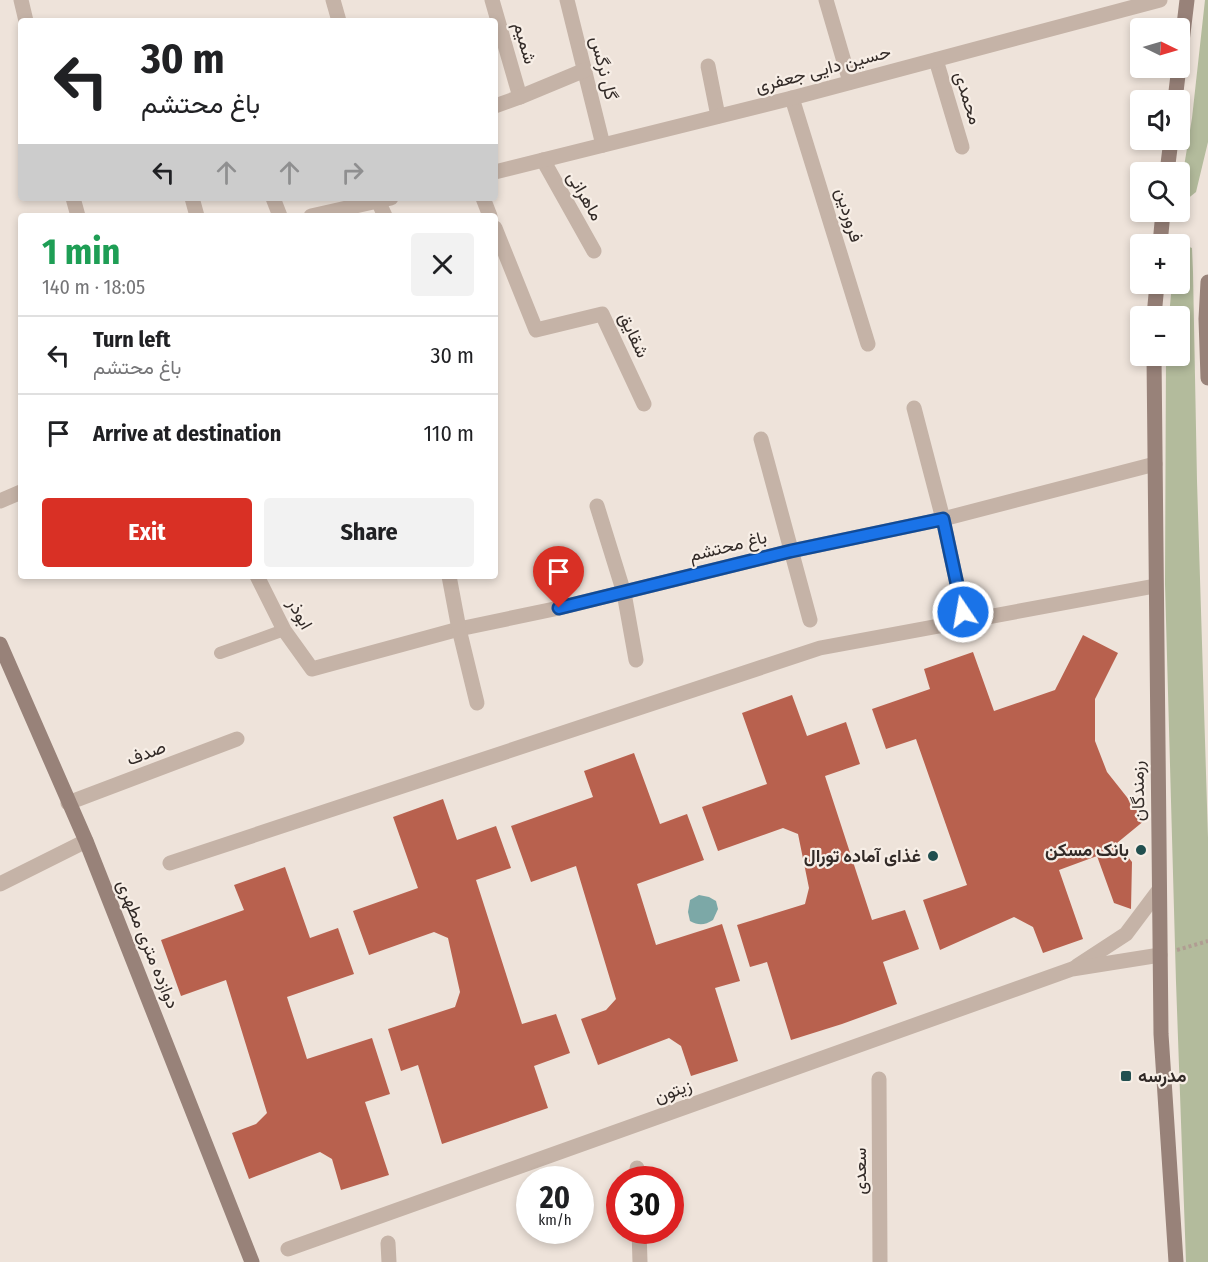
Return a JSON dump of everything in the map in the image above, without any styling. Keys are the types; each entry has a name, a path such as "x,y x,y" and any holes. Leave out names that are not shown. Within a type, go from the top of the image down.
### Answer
{"main road":[{"path":"1176,90 1187,0"},
{"path":"1208,282 1206,319 1208,378"},
{"name":"رزمندگان","path":"1154,366 1161,1035 1176,1262"},
{"name":"دوازده متری مطهری","path":"0,644 86,841 252,1262"}],"street":[{"path":"21,0 26,18"},
{"path":"333,0 338,18"},
{"name":"شمیم","path":"492,0 497,18"},
{"name":"گل نرگس","path":"567,0 603,145"},
{"path":"826,0 850,82"},
{"name":"حسین دایی جعفری","path":"498,171 792,98 1160,0"},
{"name":"شمیم","path":"498,21 520,97"},
{"name":"محمدی","path":"936,60 962,147"},
{"path":"708,66 718,116"},
{"name":"شمیم","path":"498,105 585,70"},
{"name":"فروردین","path":"792,98 868,344"},
{"name":"ماهرانی","path":"543,160 594,251"},
{"path":"324,213 375,201"},
{"name":"شقایق","path":"498,235 536,330 602,314 644,404"},
{"path":"914,408 943,519 963,612"},
{"path":"761,439 810,620"},
{"name":"باغ محتشم","path":"312,669 459,629 559,608 791,551 943,519 1155,464"},
{"path":"0,501 18,493"},
{"path":"597,506 624,592 636,660"},
{"name":"ابوذر","path":"258,579 284,630 312,669"},
{"path":"451,579 459,629 477,702"},
{"path":"170,863 820,648 1155,586"},
{"name":"صدف","path":"68,803 237,739"},
{"path":"0,884 86,841"},
{"path":"1072,969 1126,934 1159,890"},
{"path":"1072,969 1160,955"},
{"name":"زیتون","path":"288,1249 1072,969"},
{"name":"سعدی","path":"879,1079 880,1262"},
{"path":"388,1243 389,1262"},
{"path":"639,1244 640,1262"}],"lane":[{"path":"220,653 284,630"}],"path":[{"path":"1160,955 1208,941"}],"green space":[{"path":"1205,0 1208,0 1208,142 1196,192 1190,197 1190,162 1185,162 1187,150 1190,150"},
{"path":"1190,247 1192,248 1193,272 1208,838 1208,1262 1186,1262 1165,584 1166,366 1190,366 1190,306 1170,306 1171,294 1190,294"}],"water":[{"path":"699,895 716,901 718,909 713,920 696,924 690,921 688,912 690,900"}],"building":[{"path":"1083,635 1118,653 1095,699 1095,741 1107,772 1145,820 1117,843 1132,862 1131,909 1114,903 1097,856 1059,870 1083,939 1043,953 1033,927 1014,917 940,950 923,900 967,885 916,739 886,749 872,709 930,689 924,669 973,652 994,711 1055,690"},
{"path":"792,695 807,736 846,722 860,764 825,776 872,920 905,910 919,949 883,962 897,1004 791,1040 767,962 750,967 737,925 805,904 809,888 798,834 783,828 718,851 702,807 767,784 742,713"},
{"path":"634,753 660,824 687,814 704,860 637,884 656,945 722,924 740,981 715,988 738,1061 691,1076 681,1046 669,1038 598,1065 581,1019 606,1010 616,999 576,866 531,882 511,826 593,797 584,771"},
{"path":"443,799 457,840 496,826 511,868 476,880 522,1024 556,1014 570,1053 534,1066 548,1108 442,1144 418,1065 401,1071 388,1029 455,1007 460,992 448,938 434,932 369,955 353,911 418,888 393,817"},
{"path":"285,867 310,938 338,928 354,974 287,997 307,1059 372,1038 390,1094 365,1102 389,1175 341,1190 332,1159 320,1152 249,1179 232,1133 256,1124 267,1113 226,980 181,996 161,940 244,910 234,885"}],"place":[{"name":"بانک مسکن","path":"1141,850"},
{"name":"غذای آماده تورال","path":"933,856"},
{"name":"مدرسه","path":"1126,1076"}],"route":[{"path":"559,608 791,551 943,519 963,612"}]}
